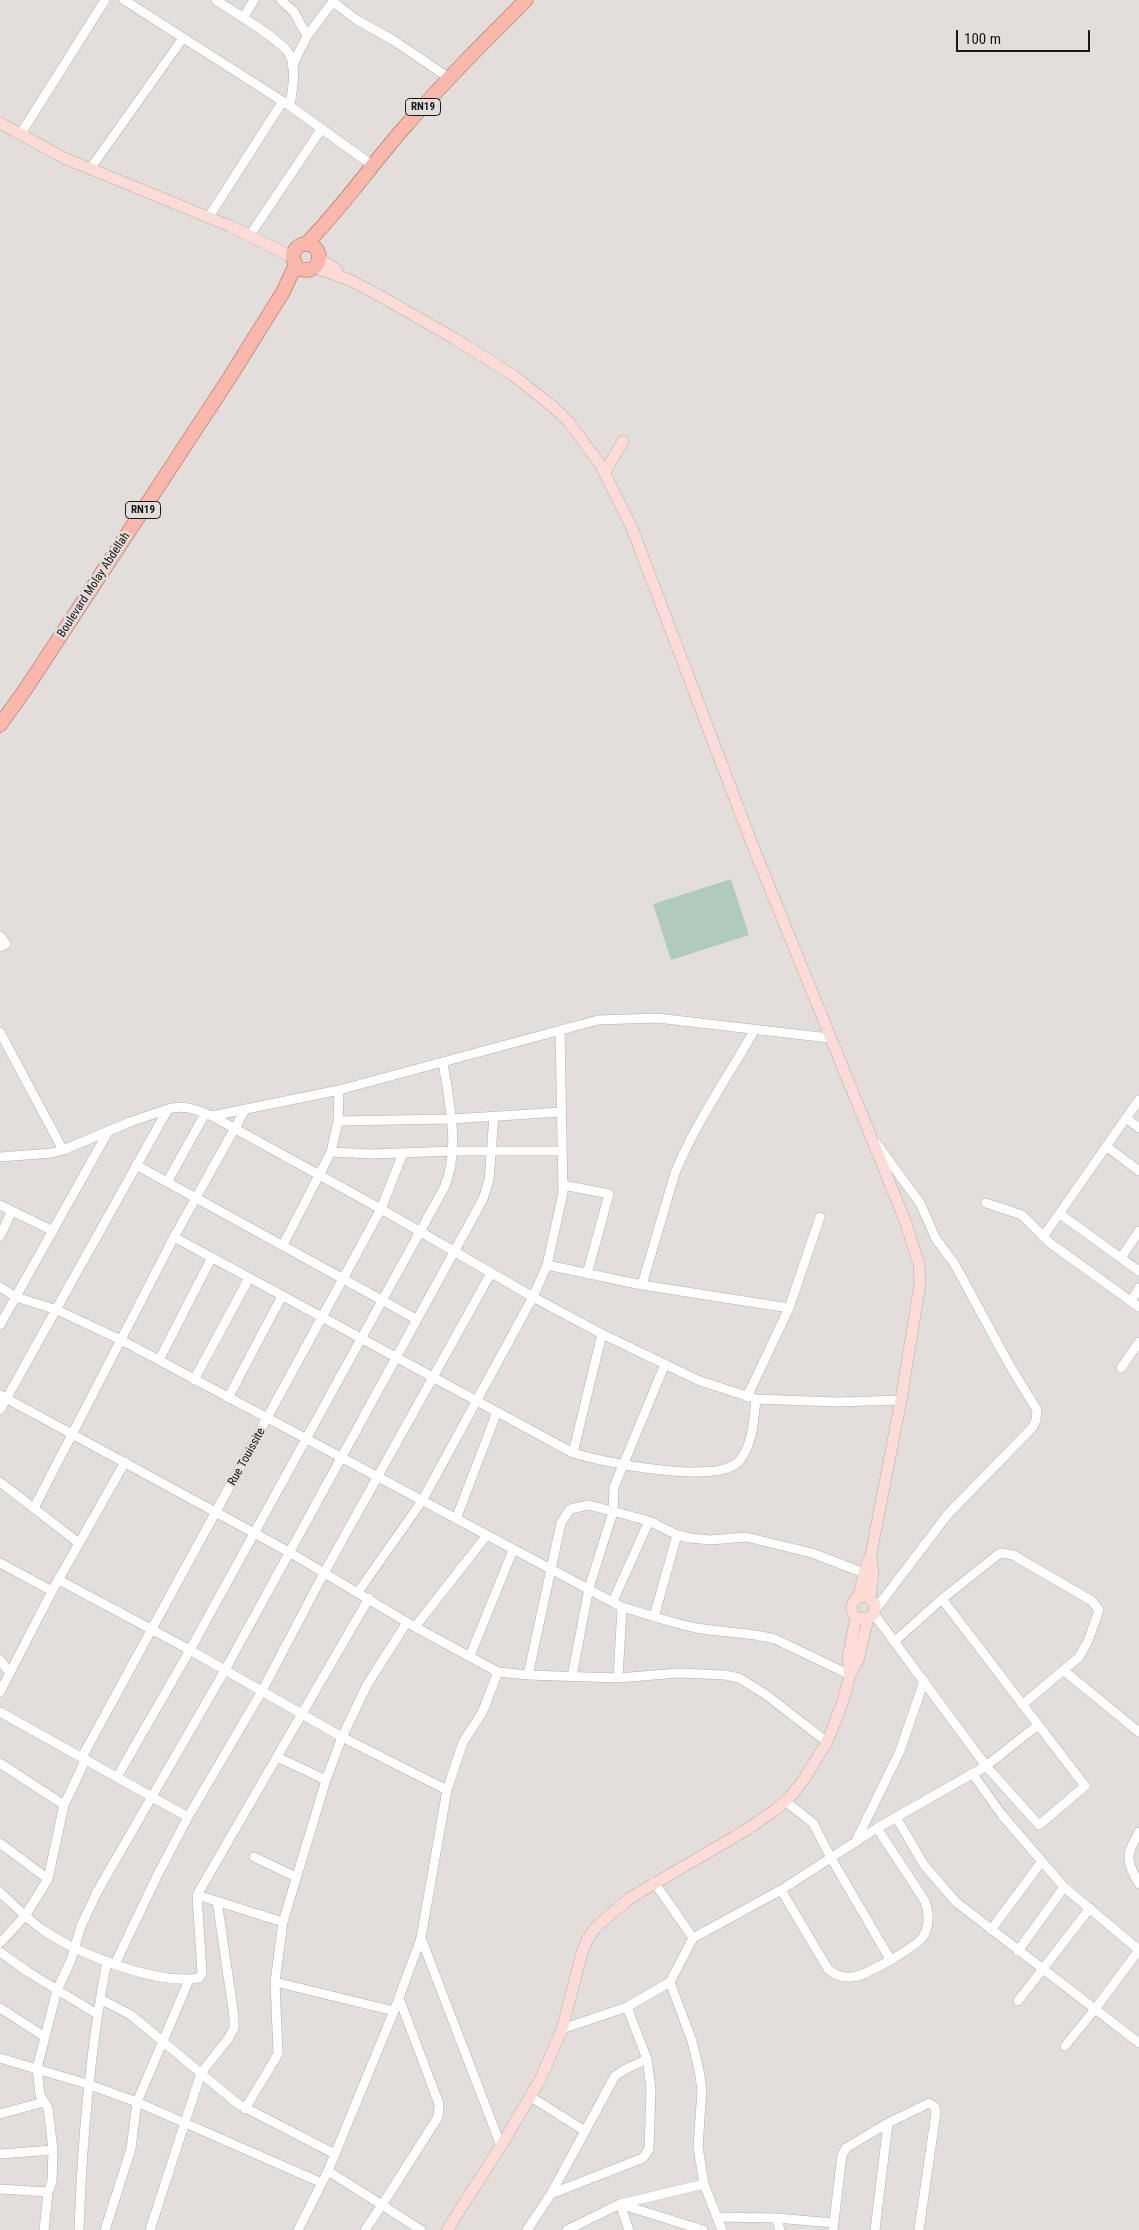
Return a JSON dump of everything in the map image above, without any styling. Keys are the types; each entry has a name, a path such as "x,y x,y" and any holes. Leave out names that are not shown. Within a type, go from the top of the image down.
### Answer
{"main road":[{"name":"RN19","path":"306,258 329,221 372,165 449,78 526,0"},
{"path":"0,123 64,158 268,244 306,258 350,280 457,340 514,376 552,406 568,421 584,441 604,472 632,528 704,724 906,1223 919,1264 920,1284 901,1400 871,1554 864,1573 865,1597"},
{"name":"Boulevard Molay Abdellah","path":"0,725 17,703 306,258"},
{"path":"604,472 623,441"},
{"path":"865,1597 873,1574 871,1554"},
{"path":"447,2230 531,2097 562,2029 587,1940 604,1918 654,1882 746,1830 785,1801 804,1779 826,1742 844,1701 850,1674 858,1660 874,1601 865,1597 855,1598 851,1606 856,1618 848,1657 850,1674"},
{"path":"856,1618 862,1620 872,1614"}],"street":[{"path":"20,135 106,0"},
{"path":"124,0 286,104 372,165"},
{"path":"208,218 286,104 293,82 292,66 288,52 216,0"},
{"path":"243,18 254,0"},
{"path":"281,0 294,12 307,36"},
{"path":"292,66 307,36 333,1 358,20 393,40 449,78"},
{"path":"90,169 183,38"},
{"path":"250,235 322,128"},
{"path":"0,936 6,944 0,947"},
{"path":"209,1115 245,1110 339,1090 598,1020 657,1018 830,1038"},
{"path":"642,1285 675,1173 682,1156 695,1130 755,1029"},
{"path":"358,1592 422,1501 532,1297 547,1265 563,1185 560,1030"},
{"path":"0,1032 63,1150"},
{"path":"117,1777 255,1534 448,1179 453,1151 451,1119 443,1062"},
{"path":"283,1245 331,1152 338,1121 339,1090"},
{"path":"1044,1237 1139,1100"},
{"path":"0,1157 52,1153 63,1150 110,1130 180,1106 209,1115 381,1209 532,1297 602,1334 700,1381 752,1398 837,1402 901,1400"},
{"path":"0,1410 4,1397 57,1310 168,1109"},
{"path":"34,1508 174,1237 245,1110"},
{"path":"338,1121 451,1119 562,1112"},
{"path":"167,1182 209,1115"},
{"path":"44,2230 48,2192 52,2182 53,2150 48,2108 40,2095 37,2068 57,1990 70,1960 80,1926 97,1892 225,1670 483,1199 489,1180 494,1116"},
{"path":"1126,1118 1139,1128"},
{"path":"0,1325 110,1130"},
{"path":"868,1132 920,1203 936,1239 954,1263 1010,1366 1037,1410 1036,1420 1032,1428 948,1514 872,1614 895,1641 986,1766 1039,1825 1085,1786 942,1599"},
{"path":"1106,1146 1139,1171"},
{"path":"331,1152 562,1151"},
{"name":"Rue Touissite","path":"0,1943 25,1916 48,1879 64,1805 84,1758 150,1629 344,1280 381,1209 403,1153"},
{"path":"136,1165 416,1319"},
{"path":"563,1185 609,1194 587,1274"},
{"path":"986,1203 1018,1212 1044,1237 1079,1265 1139,1307"},
{"path":"0,1205 53,1231"},
{"path":"0,1236 12,1211"},
{"path":"1060,1214 1139,1271"},
{"path":"174,1237 573,1453 664,1471 711,1472 733,1467 740,1461 745,1450 753,1427 752,1398 789,1308 820,1217"},
{"path":"1121,1258 1139,1231"},
{"path":"159,1360 212,1257"},
{"path":"547,1265 642,1285 789,1308"},
{"path":"79,2230 87,2084 97,2014 111,1963 188,1817 262,1691 324,1573 491,1273"},
{"path":"194,1380 249,1278"},
{"path":"0,1287 16,1296 57,1310 121,1340 228,1398 269,1417 622,1607 699,1628 769,1638 850,1674"},
{"path":"1130,1301 1139,1288"},
{"path":"228,1398 282,1296"},
{"path":"573,1453 602,1334"},
{"path":"1121,1368 1139,1342"},
{"path":"572,1676 589,1588 612,1512 614,1487 665,1364"},
{"path":"4,1397 289,1552 415,1627 498,1672 618,1678 678,1673 710,1674 738,1678 781,1705 826,1742"},
{"path":"456,1519 497,1412"},
{"path":"0,1692 52,1591 125,1462"},
{"path":"0,1482 79,1544"},
{"path":"528,1675 561,1523 570,1509 589,1505 649,1521 677,1535 710,1540 746,1537 812,1553 864,1573"},
{"path":"613,1601 649,1521"},
{"path":"415,1627 487,1535"},
{"path":"654,1617 677,1535"},
{"path":"470,1656 513,1550"},
{"path":"895,1641 942,1599 1000,1553 1013,1555 1084,1596 1096,1604 1099,1610 1084,1650 1079,1657 1022,1704"},
{"path":"0,1563 52,1591"},
{"path":"59,1580 190,1650 342,1738 447,1790"},
{"path":"0,1892 25,1916 55,1938 111,1963 134,1971 188,1980 199,1978 202,1973 197,1895 303,1715 369,1598"},
{"path":"618,1678 622,1607"},
{"path":"245,2109 278,2054 275,1982 283,1922 326,1780 342,1738 367,1685 407,1622"},
{"path":"0,1660 10,1673"},
{"path":"1063,1670 1139,1732"},
{"path":"298,2230 328,2171 394,2011 421,1938 447,1790 464,1742 482,1713 498,1672"},
{"path":"855,1843 900,1751 924,1682"},
{"path":"0,1712 188,1817"},
{"path":"562,2029 627,2007 670,1982 693,1938 781,1890 877,1828 986,1766 1038,1725"},
{"path":"277,1757 326,1780"},
{"path":"0,1763 64,1805"},
{"path":"972,1773 1002,1815 1064,1887 1139,1950 1095,2010 1065,2046"},
{"path":"785,1801 814,1823 831,1858 890,1959"},
{"path":"896,1817 924,1865 940,1886 956,1902 1139,2043"},
{"path":"781,1890 828,1969 834,1974 854,1977 865,1974 918,1943 924,1936 928,1918 925,1901 877,1828"},
{"path":"1139,1832 1130,1847 1128,1863 1139,1884"},
{"path":"0,1843 48,1879"},
{"path":"254,1857 296,1878"},
{"path":"991,1930 1042,1861"},
{"path":"654,1882 693,1938"},
{"path":"1018,1951 1064,1887"},
{"path":"197,1895 283,1922"},
{"path":"150,2230 201,2073 228,2039 234,2028 234,2016 216,1901"},
{"path":"1018,2001 1090,1908"},
{"path":"421,1938 501,2146"},
{"path":"0,1952 97,2014"},
{"path":"105,2230 132,2149 138,2102 188,1980"},
{"path":"275,1982 394,2011"},
{"path":"670,1982 692,2041 699,2070 702,2090 698,2147 704,2184 722,2230"},
{"path":"366,2230 438,2118 439,2111 399,1998"},
{"path":"100,1999 131,2015 218,2089 245,2109 335,2154"},
{"path":"550,2194 647,2154 649,2149 651,2088 646,2059 627,2007"},
{"path":"0,2008 45,2037"},
{"path":"0,2058 37,2068 138,2102 322,2183"},
{"path":"527,2230 550,2194 616,2076 646,2059"},
{"path":"531,2097 585,2131"},
{"path":"0,2114 44,2102"},
{"path":"718,2217 776,2218 833,2226 842,2155 846,2148 888,2123 929,2103 935,2107 919,2230"},
{"path":"875,2230 888,2123"},
{"path":"0,2154 53,2150"},
{"path":"328,2171 421,2230"},
{"path":"567,2230 620,2204 704,2184"},
{"path":"0,2189 48,2192"},
{"path":"620,2204 629,2230"},
{"path":"620,2204 658,2214 703,2230"},
{"path":"776,2218 780,2230"}],"green space":[{"path":"731,879 749,935 671,960 653,904"}]}
